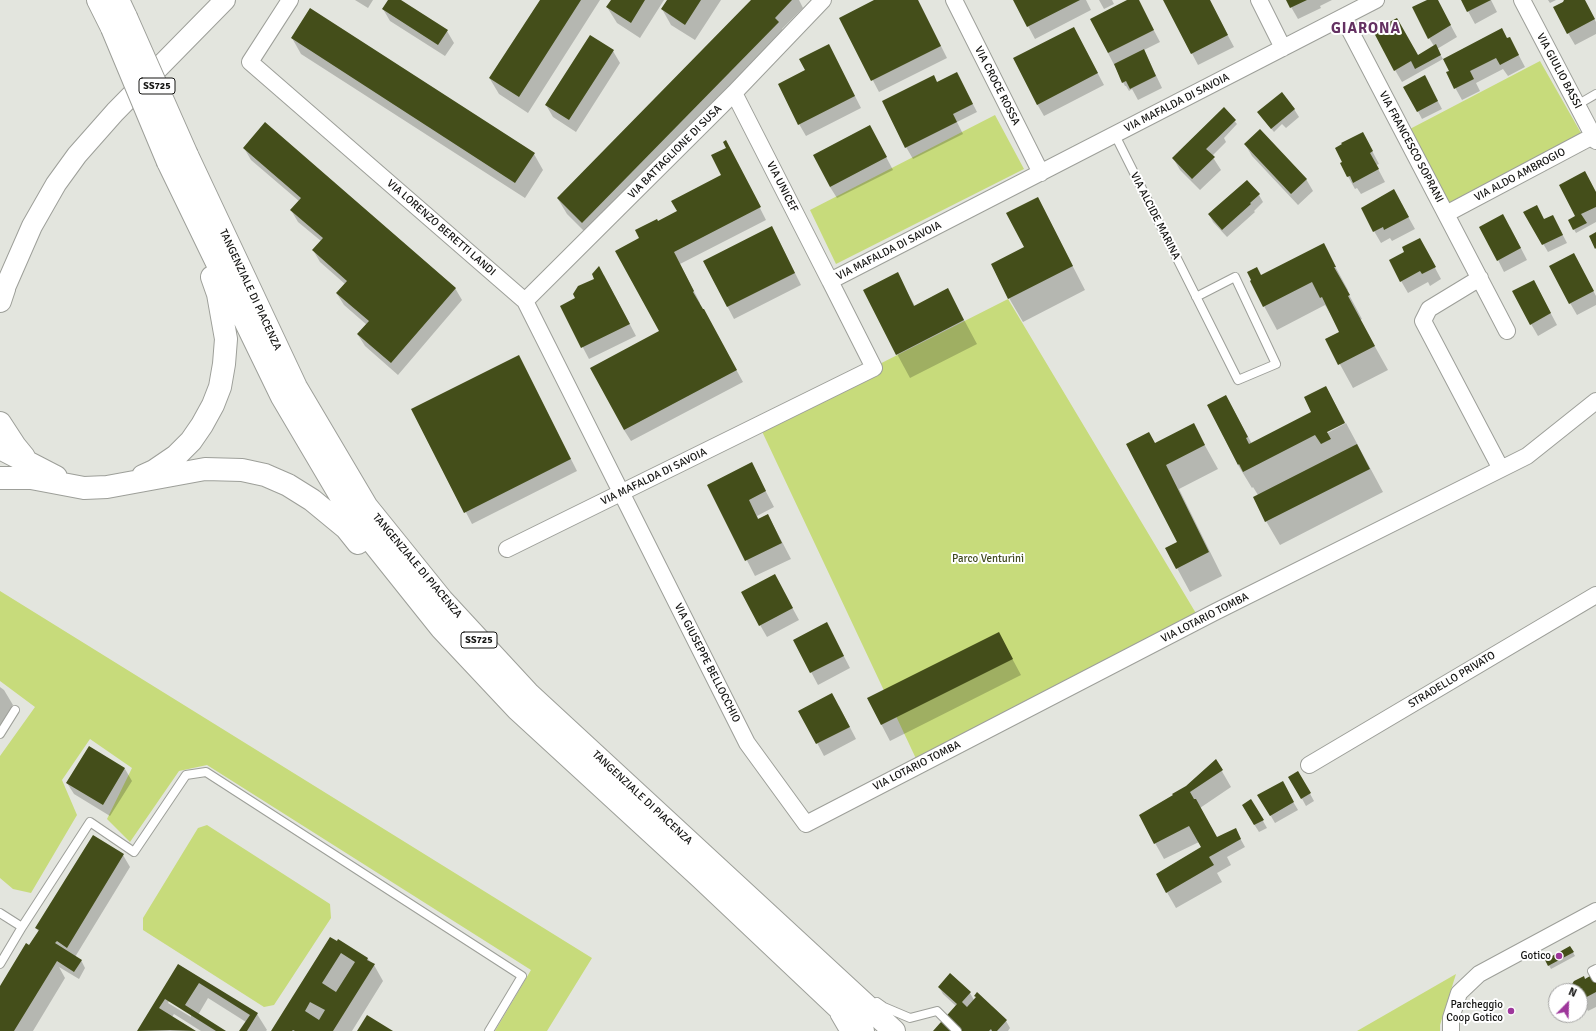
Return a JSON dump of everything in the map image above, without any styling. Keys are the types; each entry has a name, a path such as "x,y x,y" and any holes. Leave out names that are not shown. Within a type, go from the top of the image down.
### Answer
{"highway":[{"name":"TANGENZIALE DI PIACENZA","path":"98,0 119,15 177,159 286,404 354,519 441,628 518,710 863,1031"},
{"name":"TANGENZIALE DI PIACENZA","path":"177,159 296,387 368,507 442,600 528,692 894,1031"},
{"path":"125,485 154,471 176,456 191,441 213,405 220,387 224,364 226,339 218,294 177,159"},
{"path":"0,423 15,446 30,463"},
{"path":"0,448 54,476 84,488"},
{"path":"0,478 31,478 84,488 125,485 205,469 242,470 265,475 288,485 312,500 346,528 381,569 441,628"}],"street":[{"path":"1,296 32,226 56,184 77,155 115,112 225,0"},
{"name":"VIA LORENZO BERETTI LANDI","path":"290,0 250,62 525,301 621,494"},
{"name":"VIA BATTAGLIONE DI SUSA","path":"525,301 734,93 824,0"},
{"name":"VIA CROCE ROSSA","path":"954,0 1041,173"},
{"path":"1259,0 1283,48"},
{"name":"VIA MAFALDA DI SAVOIA","path":"507,549 874,368 830,281 1376,0"},
{"name":"VIA GIULIO BASSI","path":"1522,0 1594,139"},
{"name":"VIA FRANCESCO SOPRANI","path":"1343,17 1507,330"},
{"name":"VIA UNICEF","path":"734,93 830,281"},
{"name":"VIA ALDO AMBROGIO","path":"1446,214 1594,139"},
{"path":"1480,278 1429,309 1424,321 1501,469"},
{"name":"VIA LOTARIO TOMBA","path":"806,824 1192,624 1528,456 1596,401"},
{"name":"VIA GIUSEPPE BELLOCCHIO","path":"621,494 747,742 806,824"},
{"name":"STRADELLO PRIVATO","path":"1309,765 1596,595"},
{"path":"1451,1031 1451,1018 1460,993 1479,974 1596,911"}],"lane":[{"path":"1577,105 1596,94"},
{"name":"VIA ALCIDE MARINA","path":"1115,134 1196,297 1238,380 1276,364 1235,277 1196,297"},
{"path":"0,734 15,710"},
{"path":"0,964 22,927 90,822 134,852 186,775 206,772 522,976 489,1031"},
{"path":"758,905 774,912 846,979 884,1007 910,1018 937,1011 957,1031"},
{"path":"0,913 22,927"},
{"path":"1596,969 1592,971 1596,978"},
{"path":"825,995 845,1031"}],"green space":[{"path":"1540,61 1581,133 1443,207 1408,130"},
{"path":"995,115 1024,169 836,264 810,210"},
{"name":"Parco Venturini","path":"1008,299 1200,620 919,765 759,425"},
{"path":"0,591 592,958 547,1031 495,1031 531,970 207,765 179,771 130,842 107,819 132,768 90,739 62,780 77,815 31,893 13,889 0,878 0,756 35,707 0,681"},
{"path":"207,825 330,904 331,918 274,1005 264,1007 143,930 143,918 198,828"},
{"path":"1456,974 1440,1025 1440,1031 1357,1031"}],"building":[{"path":"388,0 401,0 448,30 438,45 382,9"},
{"path":"540,0 581,0 519,97 489,78"},
{"path":"611,0 645,0 631,23 606,7"},
{"path":"667,0 701,0 685,25 661,9"},
{"path":"751,0 792,0 775,18 779,22 582,223 557,198"},
{"path":"874,0 918,0 941,46 871,81 839,18"},
{"path":"1013,0 1080,0 1027,27"},
{"path":"1127,0 1139,0 1154,30 1108,53 1090,19"},
{"path":"1163,0 1210,0 1228,35 1191,54"},
{"path":"1286,0 1307,0 1290,8"},
{"path":"1427,0 1438,0 1451,25 1428,39 1412,7"},
{"path":"1461,0 1491,0 1467,12"},
{"path":"1564,0 1585,0 1595,19 1567,34 1553,7"},
{"path":"310,8 535,153 515,183 291,38"},
{"path":"1397,18 1418,55 1436,44 1441,55 1415,69 1411,61 1394,71 1373,31"},
{"path":"1074,27 1098,73 1037,105 1013,58"},
{"path":"1502,28 1507,38 1510,37 1519,55 1500,65 1496,58 1470,71 1474,79 1454,89 1446,72 1449,71 1443,59"},
{"path":"590,35 614,50 569,120 545,105"},
{"path":"829,44 855,96 798,125 778,84 805,70 799,59"},
{"path":"1144,49 1156,76 1130,89 1126,81 1122,83 1114,64"},
{"path":"957,72 973,104 953,114 957,122 905,148 882,101 934,75 937,82"},
{"path":"1425,75 1438,101 1417,112 1403,87"},
{"path":"1282,92 1295,109 1271,129 1257,112"},
{"path":"1224,107 1236,120 1206,149 1215,157 1192,179 1172,158"},
{"path":"265,122 456,288 391,363 357,334 369,321 336,293 347,281 312,250 323,238 290,210 301,198 243,148"},
{"path":"870,125 887,157 830,187 813,155"},
{"path":"1260,129 1307,179 1291,194 1244,144"},
{"path":"1363,132 1373,151 1370,153 1379,169 1353,183 1350,176 1347,177 1335,148 1342,144 1341,143"},
{"path":"726,140 761,207 674,252 694,291 693,292 704,309 737,370 624,430 590,368 659,331 615,251 639,238 635,230 657,219 658,221 677,211 671,201 721,175 711,155 726,148 723,142"},
{"path":"1585,171 1596,192 1596,207 1581,214 1587,223 1573,230 1568,220 1575,216 1559,185"},
{"path":"1247,180 1260,194 1222,230 1208,214"},
{"path":"1394,189 1409,217 1384,230 1383,227 1373,232 1361,208"},
{"path":"1038,197 1073,266 1008,299 991,264 1024,247 1006,213"},
{"path":"1537,205 1544,219 1553,215 1563,235 1542,245 1523,212"},
{"path":"1503,214 1521,248 1497,261 1479,227"},
{"path":"772,226 795,273 727,307 703,261"},
{"path":"1596,232 1596,248 1595,249 1589,236"},
{"path":"1420,238 1436,267 1422,274 1420,271 1400,282 1389,260 1404,252 1402,247"},
{"path":"1324,243 1336,267 1334,267 1350,295 1348,296 1375,346 1338,365 1325,339 1339,332 1322,297 1320,298 1312,282 1263,307 1247,272 1257,267 1261,275"},
{"path":"1574,253 1594,291 1569,304 1549,266"},
{"path":"599,266 630,324 581,348 560,306 575,298 573,294 578,286 594,279 592,274"},
{"path":"898,272 914,306 948,288 964,320 896,355 863,290"},
{"path":"1534,280 1551,313 1530,325 1512,291"},
{"path":"519,355 571,459 464,513 411,409"},
{"path":"1326,386 1345,423 1327,432 1331,439 1321,444 1315,435 1243,472 1207,405 1226,395 1248,437 1246,438 1249,444 1311,412 1304,397"},
{"path":"1194,423 1205,445 1166,465 1209,552 1176,569 1165,548 1177,542 1126,444 1149,432 1155,443"},
{"path":"1357,444 1370,469 1265,522 1253,497"},
{"path":"752,462 766,491 749,500 758,519 768,514 782,543 745,561 707,485"},
{"path":"775,574 793,608 759,626 741,592"},
{"path":"827,622 844,656 810,673 793,640"},
{"path":"999,632 1013,659 881,725 867,698"},
{"path":"832,693 850,727 816,744 798,711"},
{"path":"89,746 125,768 103,805 66,783"},
{"path":"1216,759 1223,770 1190,792 1194,799 1196,799 1217,837 1236,828 1241,839 1209,857 1214,865 1166,893 1156,874 1201,847 1189,826 1154,844 1139,815 1186,786"},
{"path":"1298,771 1311,793 1301,799 1288,777"},
{"path":"1283,781 1294,802 1270,816 1257,795"},
{"path":"1251,799 1264,820 1254,825 1242,805"},
{"path":"93,835 124,854 67,948 57,941 55,943 82,960 74,972 57,961 14,1031 0,1031 0,986 26,943 29,945 39,930 35,928"},
{"path":"330,937 337,941 338,939 375,964 333,1031 271,1031","holes":["341,953 355,962 336,992 322,983","310,1002 325,1010 319,1020 305,1011"]},
{"name":"Gotico","path":"1570,946 1574,952 1548,966 1545,960"},
{"path":"178,964 258,1013 247,1031 239,1031 250,1015 199,983 185,1005 226,1031 216,1031 165,999 159,1008 196,1031 137,1031"},
{"path":"950,973 971,992 962,1002 967,1007 976,997 974,996 977,992 1007,1020 997,1031 992,1031 991,1029 989,1031 933,1031 957,1004 938,987"},
{"path":"1584,976 1585,979 1590,976 1594,982 1596,981 1596,992 1588,996 1588,983 1573,983"},
{"path":"367,1015 393,1031 357,1031"}],"place":[{"name":"Gotico","path":"1559,956"},
{"name":"Parcheggio Coop Gotico","path":"1511,1011"}],"district":[{"name":"GIARONA","path":"1366,29"}]}
